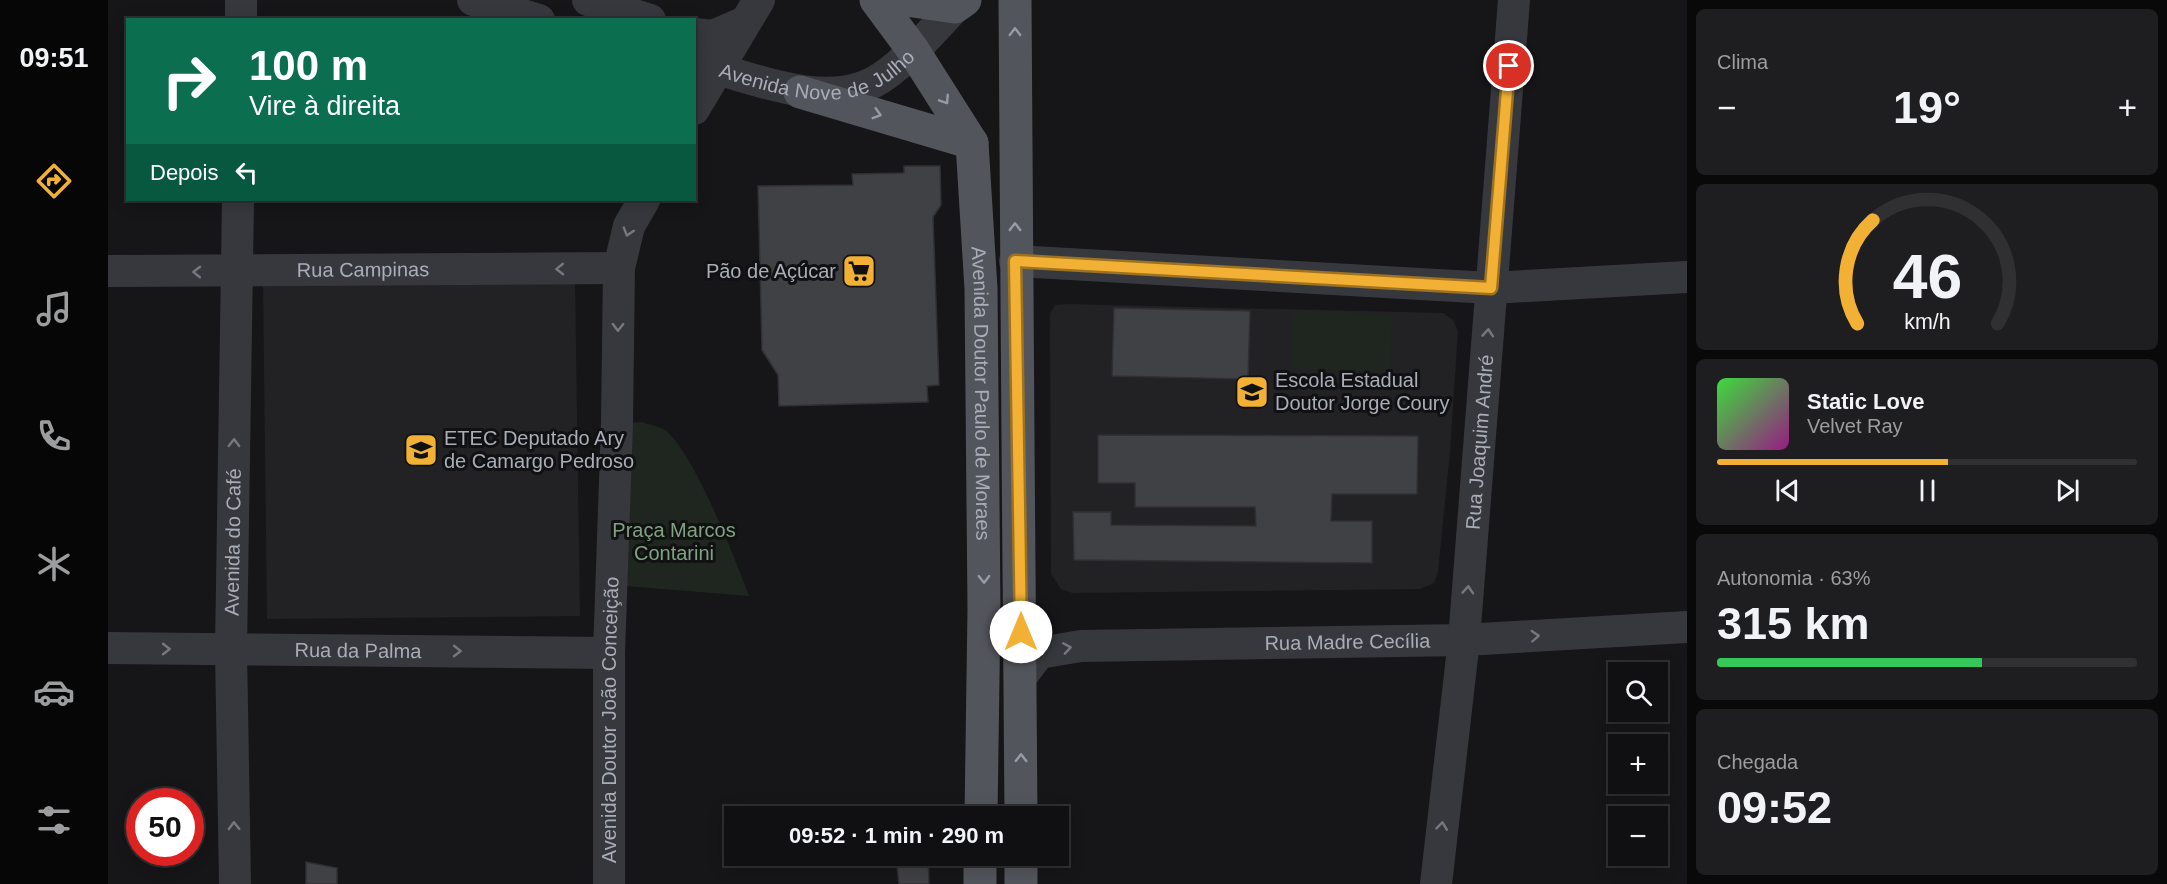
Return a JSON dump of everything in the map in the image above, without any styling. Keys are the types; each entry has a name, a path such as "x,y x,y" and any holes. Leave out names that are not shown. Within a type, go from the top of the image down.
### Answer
{"main road":[{"name":"Avenida Doutor Paulo de Moraes","path":"876,0 913,50 972,142 981,289 984,597 981,806"},
{"path":"906,0 960,3"},
{"name":"Avenida Doutor Paulo de Moraes","path":"1015,0 1015,261 1021,806"},
{"path":"800,92 972,142"},
{"path":"980,866 980,884"},
{"path":"1021,866 1021,884"}],"street":[{"path":"241,0 241,18"},
{"path":"473,0 532,18"},
{"path":"588,0 644,18"},
{"name":"Rua Joaquim André","path":"1436,884 1464,640 1514,0"},
{"name":"Avenida Nove de Julho","path":"706,65 800,92 848,91 875,82 913,50 960,3"},
{"path":"696,102 706,65 751,12"},
{"name":"Avenida Nove de Julho","path":"696,34 712,36 751,12"},
{"name":"Avenida do Café","path":"234,884 231,649 238,201"},
{"name":"Avenida Doutor João Conceição","path":"609,884 609,653 617,434 619,268 629,226 643,201"},
{"path":"1015,261 1491,288 1687,277"},
{"name":"Rua Campinas","path":"108,271 619,268"},
{"name":"Rua Madre Cecília","path":"1021,676 1039,653 1081,646 1464,640 1687,627"},
{"name":"Rua da Palma","path":"108,648 609,653"}],"shaded area":[{"name":"ETEC Deputado Ary de Camargo Pedroso","path":"575,281 580,616 267,619 263,284"},
{"name":"Escola Estadual Doutor Jorge Coury","path":"1055,305 1443,313 1453,320 1458,331 1450,452 1438,572 1434,583 1420,589 1072,593 1061,589 1051,574 1050,314"}],"green space":[{"path":"1294,310 1392,315 1390,373 1292,368"},
{"name":"Praça Marcos Contarini","path":"642,422 665,430 688,459 713,507 749,596 625,586 629,423"}],"building":[{"path":"904,166 940,166 941,205 933,217 939,385 927,386 928,402 779,406 778,375 762,350 758,186 853,185 852,174 904,173"},
{"path":"1114,308 1250,311 1248,379 1112,376"},
{"path":"1098,435 1418,436 1417,494 1332,494 1331,521 1372,521 1372,563 1074,560 1073,512 1111,512 1111,525 1256,526 1255,507 1135,507 1135,483 1098,483"},
{"path":"306,862 337,868 337,884 306,884"},
{"path":"897,866 928,866 929,884 899,884"}],"place":[{"name":"Pão de Açúcar","path":"859,271"},
{"name":"Escola Estadual Doutor Jorge Coury","path":"1252,392"},
{"name":"ETEC Deputado Ary de Camargo Pedroso","path":"421,450"}],"route":[{"path":"1021,632 1015,261 1491,288 1509,66"}]}
